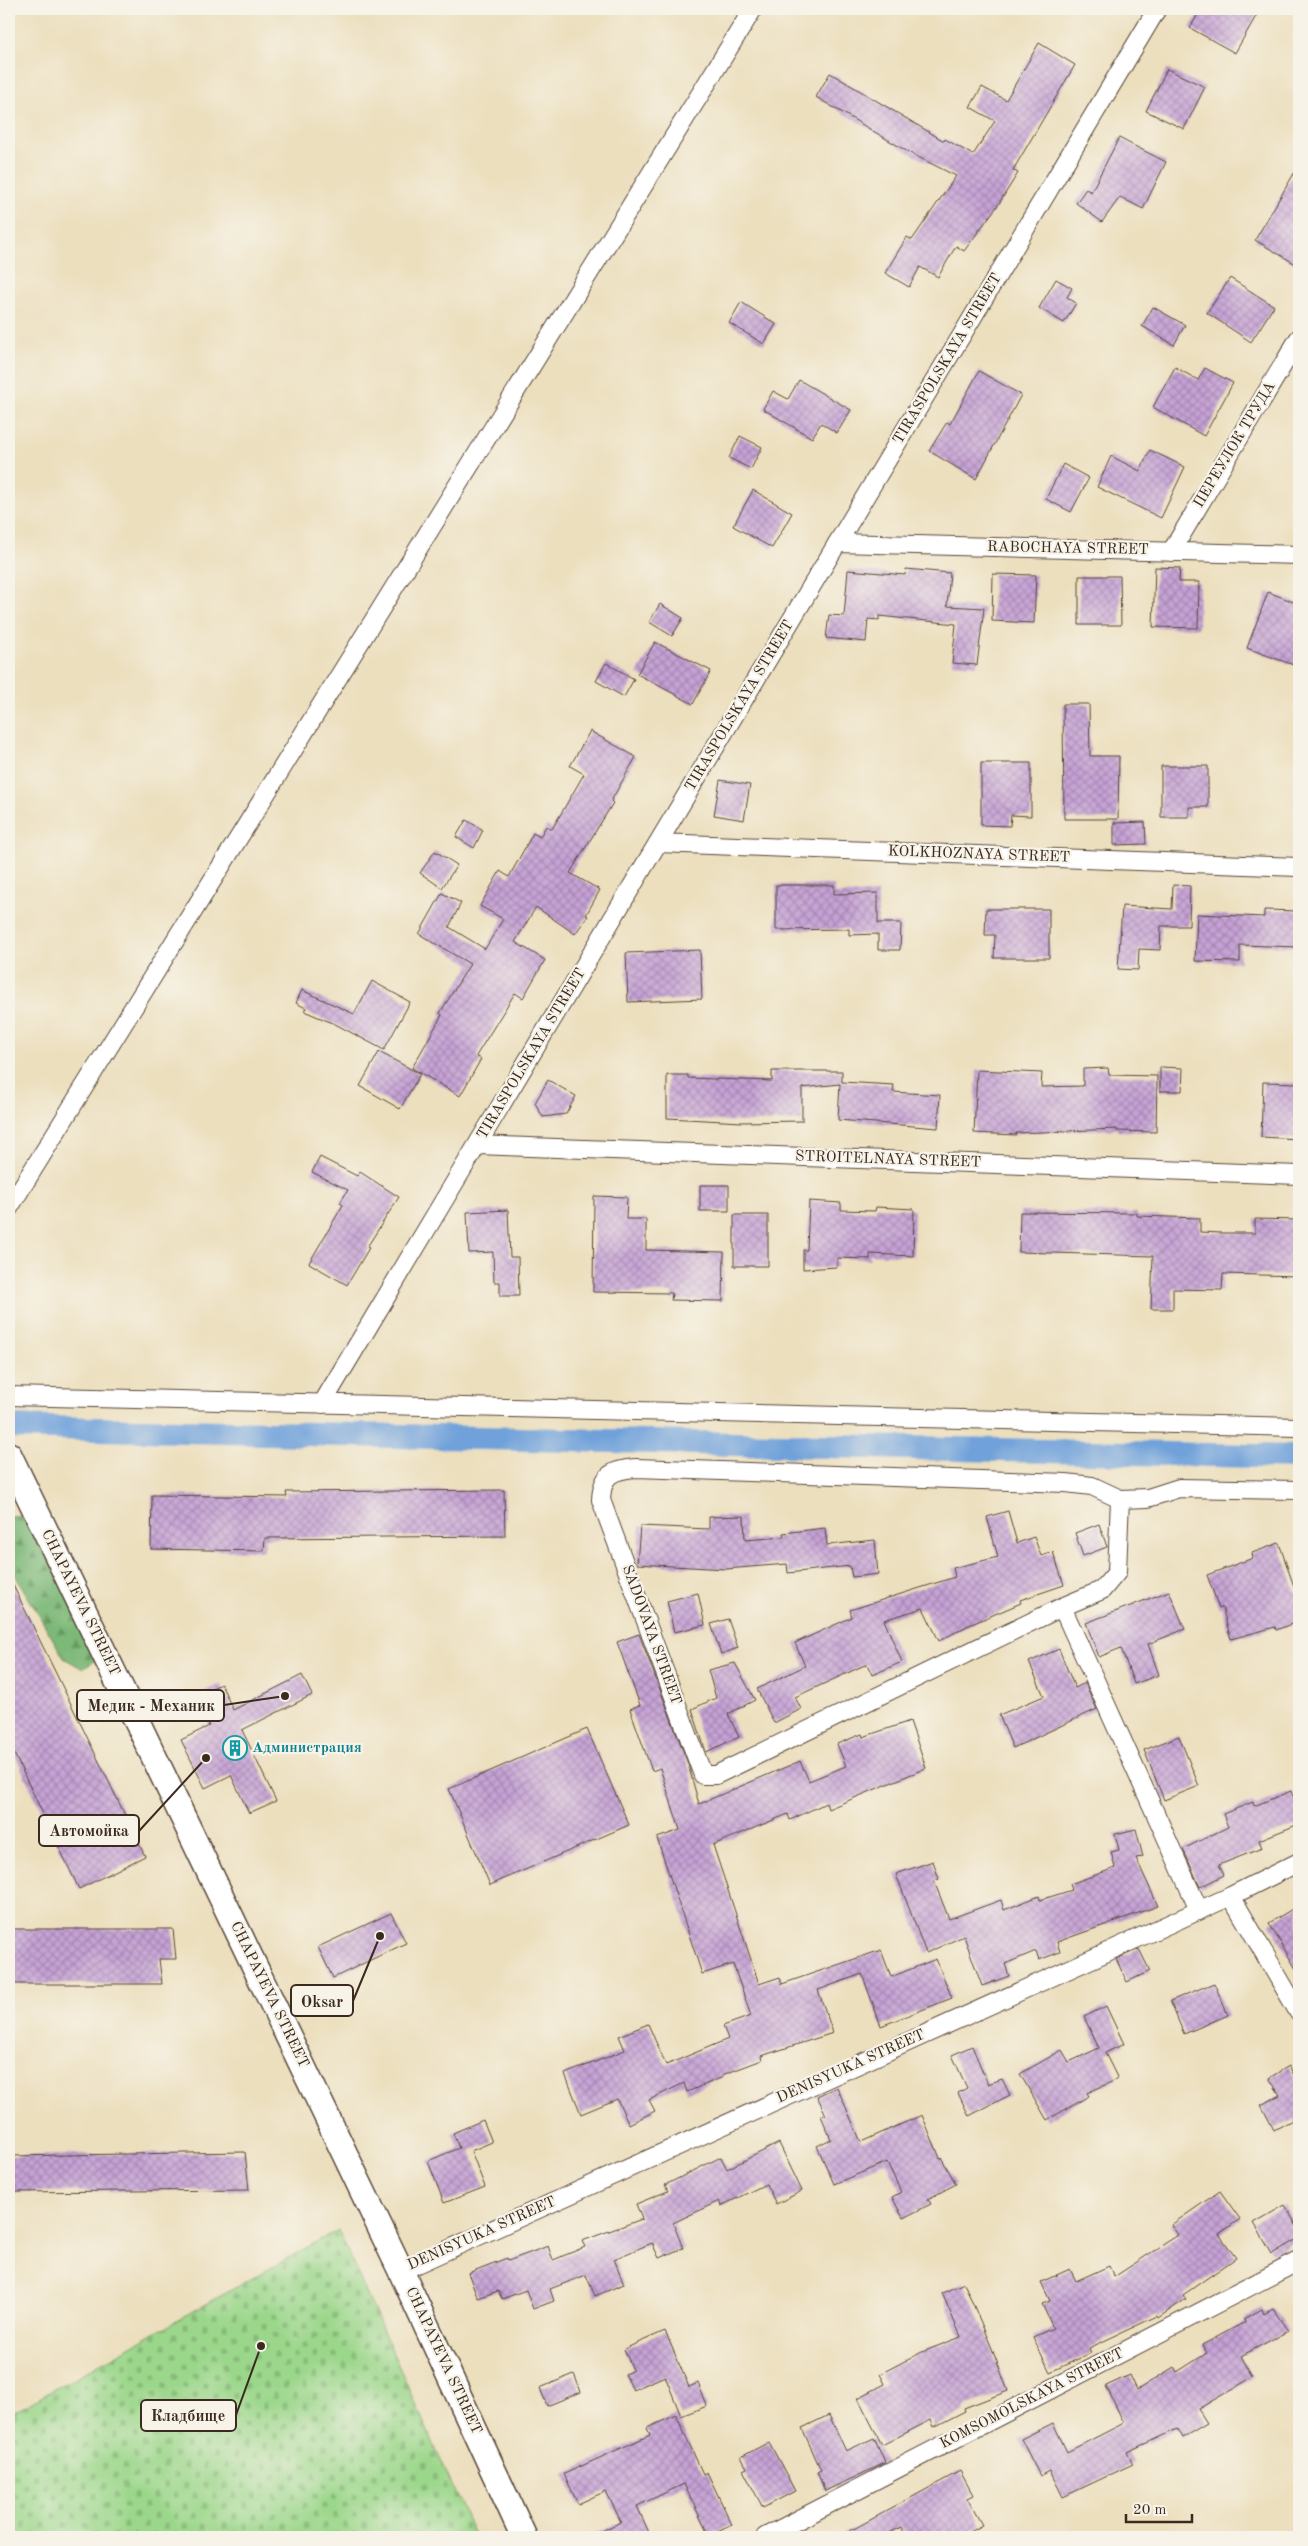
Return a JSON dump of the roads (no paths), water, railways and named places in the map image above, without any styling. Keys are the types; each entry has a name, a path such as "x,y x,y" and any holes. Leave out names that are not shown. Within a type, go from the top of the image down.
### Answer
{"street":[{"path":"9,1208 753,9"},
{"name":"TIRASPOLSKAYA STREET","path":"322,1404 1157,9"},
{"name":"ПЕРЕУЛОК ТРУДА","path":"1171,552 1299,338"},
{"name":"RABOCHAYA STREET","path":"837,544 1299,555"},
{"name":"KOLKHOZNAYA STREET","path":"658,843 1299,867"},
{"name":"STROITELNAYA STREET","path":"477,1145 1299,1175"},
{"path":"9,1396 1299,1427"},
{"name":"CHAPAYEVA STREET","path":"9,1455 401,2271 524,2537"},
{"name":"SADOVAYA STREET","path":"1120,1499 1117,1572 1102,1590 1062,1607 716,1775 703,1775 602,1500 602,1486 608,1475 619,1469 636,1468 1066,1483 1092,1486 1120,1499 1148,1498 1179,1488 1299,1490"},
{"path":"1062,1607 1199,1910"},
{"name":"DENISYUKA STREET","path":"401,2271 1231,1896 1299,1862"},
{"path":"1231,1896 1299,2012"},
{"name":"KOMSOMOLSKAYA STREET","path":"766,2537 1299,2261"}],"waterway":[{"path":"9,1427 1299,1457"}],"place":[{"name":"Медик - Механик","path":"285,1696"},
{"name":"Администрация","path":"235,1748"},
{"name":"Автомойка","path":"206,1758"},
{"name":"Oksar","path":"380,1936"},
{"name":"Кладбище","path":"261,2346"}]}
